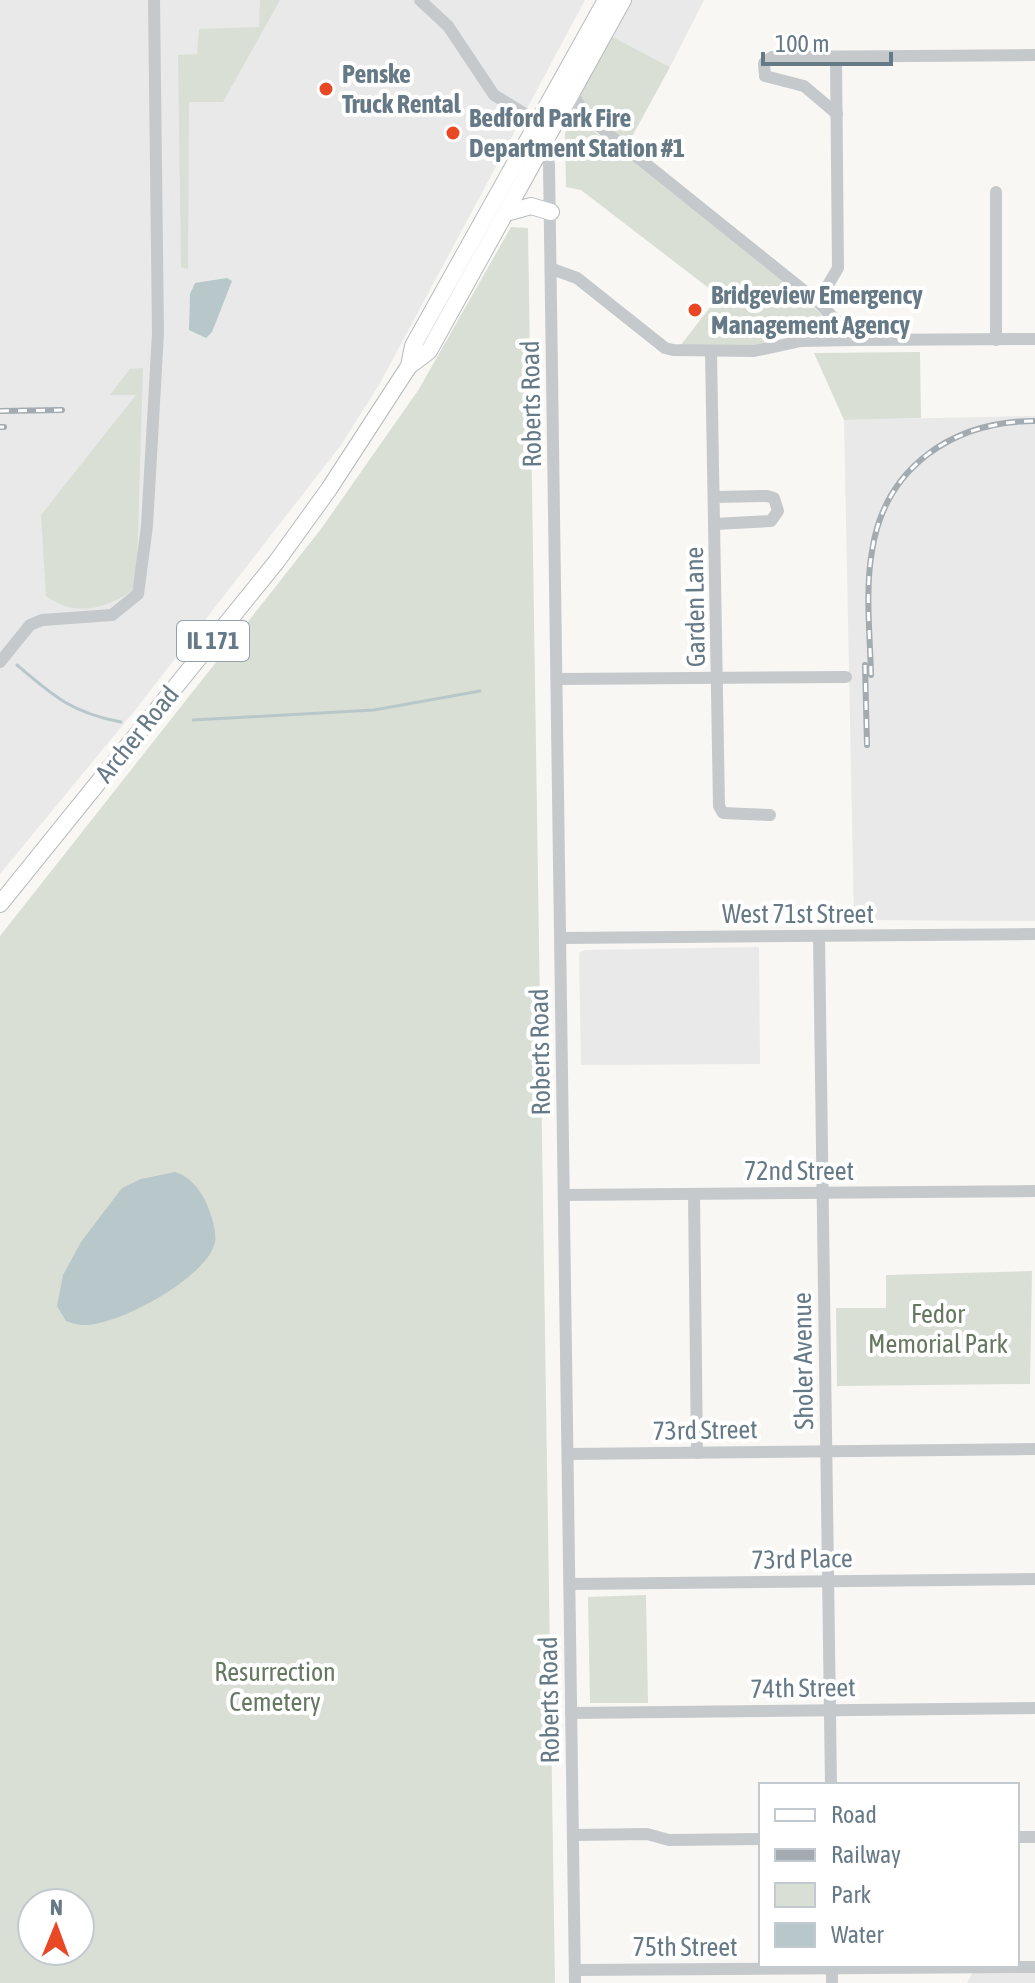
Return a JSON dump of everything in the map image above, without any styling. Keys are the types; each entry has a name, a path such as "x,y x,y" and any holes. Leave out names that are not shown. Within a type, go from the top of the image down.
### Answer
{"main road":[{"name":"Archer Road","path":"409,366 413,346 606,0"},
{"name":"Archer Road","path":"0,904 277,561 329,489 409,366 429,351 623,0"},
{"path":"506,213 531,206 551,212"}],"street":[{"path":"0,662 30,625 42,620 112,615 138,594 147,526 158,333 154,0"},
{"path":"420,0 448,26 494,95 538,122"},
{"path":"837,114 804,86 768,78 763,71 764,63 772,57 1035,55"},
{"path":"818,302 838,268 836,57"},
{"path":"573,94 585,115 818,302 855,340"},
{"path":"560,114 585,115"},
{"name":"Roberts Road","path":"538,122 549,164 551,212 575,1976"},
{"path":"996,192 996,340"},
{"path":"552,269 577,278 665,348 711,352 765,350 801,341 1035,339"},
{"name":"Garden Lane","path":"711,352 719,806 723,813 731,816 770,815"},
{"path":"715,497 767,496 774,498 778,511 771,521 715,524"},
{"path":"557,679 846,677"},
{"name":"West 71st Street","path":"561,938 1035,934"},
{"name":"Sholer Avenue","path":"819,936 831,1783"},
{"name":"72nd Street","path":"564,1195 1035,1191"},
{"path":"694,1194 697,1453"},
{"name":"73rd Street","path":"568,1454 1035,1449"},
{"name":"73rd Place","path":"570,1584 1035,1579"},
{"name":"74th Street","path":"571,1713 1035,1708"},
{"path":"574,1835 647,1834 669,1840 759,1839"},
{"path":"832,1967 832,1983"},
{"name":"75th Street","path":"575,1976 704,1976 832,1967 1035,1967"},
{"path":"965,1968 965,1983"}],"shaded area":[{"path":"0,0 585,0 379,385 341,445 136,709 0,874"},
{"path":"630,0 704,0 670,67 609,35"},
{"path":"1035,416 1035,921 854,920 844,420"},
{"path":"759,947 760,1064 581,1065 579,953 585,950"},
{"path":"1035,1971 1035,1983 967,1983 973,1972"}],"green space":[{"path":"260,0 280,0 223,102 189,102 188,269 181,267 178,55 197,54 199,29 259,27"},
{"path":"609,35 670,67 629,142 585,108 579,94"},
{"path":"575,118 737,242 830,322 832,332 789,335 756,345 680,346 719,296 581,190 566,187 565,133 569,121"},
{"name":"Resurrection Cemetery","path":"511,227 528,228 555,1983 0,1983 0,936 321,529 419,389"},
{"path":"920,352 921,418 844,420 814,353"},
{"path":"143,368 137,563 132,591 100,606 68,607 46,596 41,515 136,395 110,395 130,369"},
{"name":"Fedor Memorial Park","path":"1032,1271 1030,1384 837,1386 836,1308 886,1308 886,1275"},
{"path":"646,1595 648,1703 590,1703 588,1597"}],"water":[{"path":"227,278 232,281 212,332 206,338 189,330 190,294 195,283"},
{"path":"175,1172 193,1183 207,1204 215,1237 209,1256 179,1284 139,1308 99,1323 82,1325 66,1321 57,1306 63,1275 81,1242 122,1188 141,1179"}],"waterway":[{"path":"17,665 64,702 89,714 121,722"},
{"path":"193,720 374,710 480,691"}],"railway":[{"path":"0,411 62,410"},
{"path":"871,675 868,613 870,566 879,521 892,495 908,473 928,454 951,440 977,429 1035,421"},
{"path":"865,665 867,745"}],"place":[{"name":"Penske Truck Rental","path":"326,89"},
{"name":"Bedford Park Fire Department Station #1","path":"453,133"},
{"name":"Bridgeview Emergency Management Agency","path":"695,310"}]}
